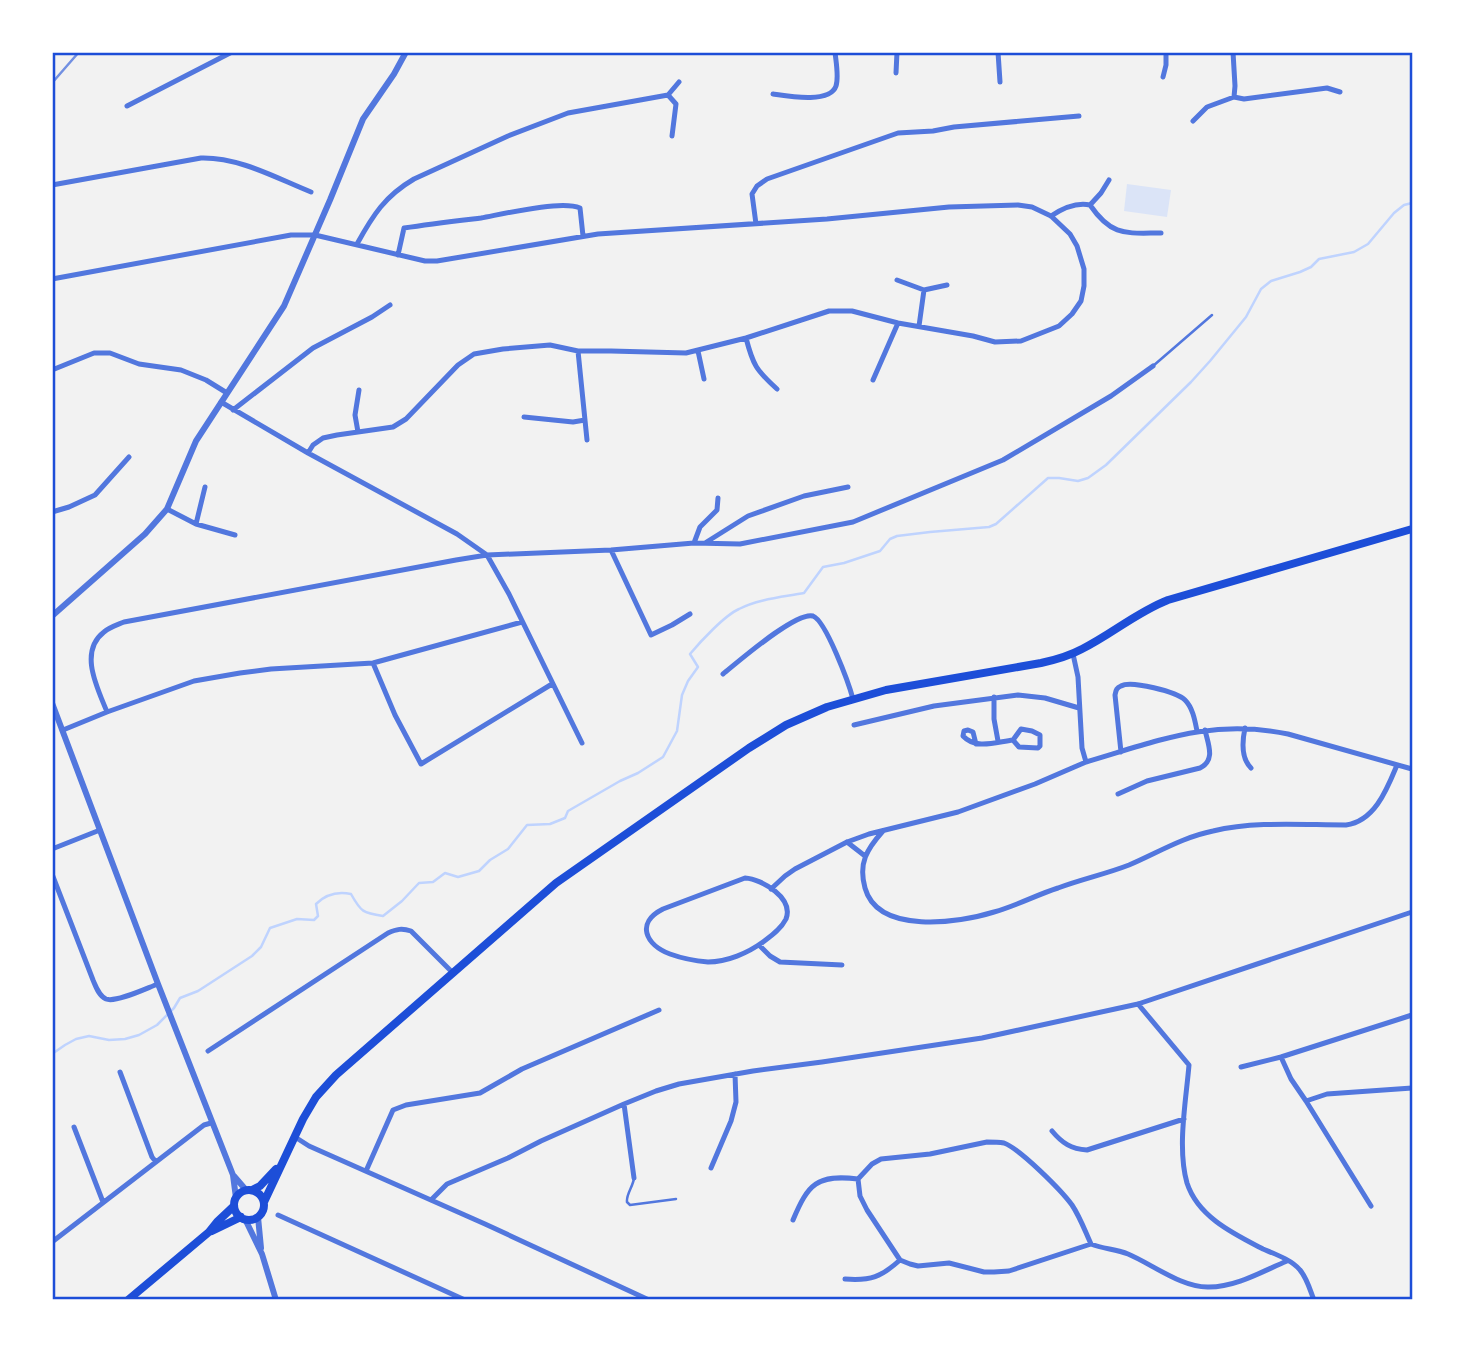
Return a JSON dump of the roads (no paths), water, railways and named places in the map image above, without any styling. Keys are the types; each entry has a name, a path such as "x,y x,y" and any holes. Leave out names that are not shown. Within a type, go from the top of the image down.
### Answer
{"main road":[{"path":"235,1202 236,1213 243,1218 252,1220 258,1217 264,1209 264,1202 282,1161 310,1108 326,1085 556,883 749,748 802,717 853,699 920,683 1041,663 1073,654 1168,600 1412,529"},
{"path":"128,1300 209,1232 240,1193 260,1186 282,1161"},
{"path":"249,1190 259,1194 264,1202"},
{"path":"209,1232 243,1218"}],"street":[{"path":"127,106 232,52"},
{"path":"52,616 145,534 167,509 196,441 284,306 363,119 406,52"},
{"path":"773,94 818,98 833,91 837,81 835,52"},
{"path":"896,73 897,52"},
{"path":"998,52 1000,82"},
{"path":"1163,77 1166,52"},
{"path":"1234,97 1236,86 1233,53 1240,52"},
{"path":"357,244 381,204 414,179 508,136 568,113 668,95 679,82"},
{"path":"1193,121 1207,107 1234,97 1244,99 1327,88 1340,92"},
{"path":"668,95 676,104 672,136"},
{"path":"756,224 752,194 767,178 898,134 1079,116"},
{"path":"52,185 201,158 217,158 244,165 311,192"},
{"path":"1090,205 1101,194 1109,180"},
{"path":"1051,216 1083,203 1090,205 1110,228 1125,233 1161,233"},
{"path":"52,279 291,235 315,235 425,261 437,261 598,234 756,224 949,207 1018,205 1032,207 1051,216 1070,234 1084,269 1081,302 1072,314 1059,326 1021,341 995,342 852,311 829,311 746,338 685,353 578,351 550,345 503,349 474,355 458,365 406,419 393,427 323,438 313,445 308,453"},
{"path":"398,255 404,228 524,209 566,206 580,208 583,236"},
{"path":"897,280 923,290 947,285"},
{"path":"919,326 923,290"},
{"path":"233,410 313,348 390,305"},
{"path":"873,380 898,323"},
{"path":"746,338 752,361 763,376 778,389"},
{"path":"578,351 587,440"},
{"path":"698,351 704,379"},
{"path":"52,370 94,353 110,354 139,363 181,370 206,380 227,393"},
{"path":"107,712 91,664 92,651 97,639 104,632 124,622 456,559 694,543 740,544 853,522 1003,460 1111,396 1153,366"},
{"path":"358,432 355,415 359,390"},
{"path":"221,402 457,534 487,555 582,743"},
{"path":"524,417 573,422 585,420"},
{"path":"52,512 95,495 129,457"},
{"path":"196,524 205,487"},
{"path":"705,543 748,516 804,496 848,487"},
{"path":"694,543 700,527 717,510 718,498"},
{"path":"167,509 196,524 236,535"},
{"path":"611,550 651,635 690,614"},
{"path":"723,674 781,629 798,618 812,616 826,631 853,699"},
{"path":"63,730 194,681 260,670 373,663 522,622"},
{"path":"1073,654 1078,677 1082,748 1086,762"},
{"path":"373,663 421,764 552,684"},
{"path":"1121,752 1115,695 1118,688 1124,684 1177,694 1185,699 1197,731"},
{"path":"854,725 922,709 994,697 1029,695 1079,708"},
{"path":"994,697 998,741"},
{"path":"52,703 233,1175 235,1202"},
{"path":"1245,728 1245,758 1251,768"},
{"path":"771,889 794,869 847,842 958,812 1086,762 1197,731 1245,728 1271,730 1412,769"},
{"path":"1021,729 1038,733 1041,739 1038,748 1019,747 1013,740 1021,729"},
{"path":"1118,794 1147,781 1207,764 1210,758 1205,730"},
{"path":"976,744 1013,740"},
{"path":"883,831 864,856 862,877 867,895 877,908 890,916 915,921 944,921 993,913 1126,866 1179,841 1208,832 1248,826 1346,825 1358,822 1380,801 1397,765"},
{"path":"52,849 100,830"},
{"path":"847,842 864,856"},
{"path":"52,874 100,995 113,1000 158,984"},
{"path":"740,879 755,879 771,889 787,908 787,917 780,927 759,945 744,953 727,959 699,961 662,950 647,934 648,921 656,912 740,879"},
{"path":"431,1200 447,1184 624,1104 679,1084 982,1038 1138,1004 1412,912"},
{"path":"208,1051 397,929 411,931 452,972"},
{"path":"759,945 780,961 842,965"},
{"path":"1138,1004 1189,1065 1182,1154 1188,1186 1195,1198 1214,1221 1225,1229 1279,1255 1297,1267 1303,1273 1314,1300"},
{"path":"366,1171 393,1110 406,1105 480,1093 522,1069 659,1010"},
{"path":"1241,1068 1282,1058 1412,1015"},
{"path":"1282,1058 1291,1079 1371,1206"},
{"path":"120,1072 152,1157 156,1161"},
{"path":"711,1168 732,1121 736,1102 735,1074"},
{"path":"1306,1101 1327,1094 1412,1088"},
{"path":"624,1104 634,1178"},
{"path":"1052,1130 1060,1141 1076,1150 1087,1150 1184,1119"},
{"path":"52,1242 204,1125 211,1123"},
{"path":"74,1127 103,1202"},
{"path":"295,1137 309,1146 649,1300"},
{"path":"858,1179 881,1159 930,1154 987,1142 1005,1144 1025,1156 1073,1206 1091,1244"},
{"path":"233,1175 249,1190"},
{"path":"793,1220 807,1191 816,1183 828,1178 858,1179"},
{"path":"858,1179 860,1196 867,1210 900,1260 918,1266 949,1263 984,1272 1009,1271 1091,1244 1125,1253 1192,1285 1208,1287 1230,1284 1287,1261"},
{"path":"278,1216 465,1300"},
{"path":"258,1217 262,1254 276,1300"},
{"path":"243,1218 262,1254"},
{"path":"845,1279 870,1279 882,1275 900,1260"},
{"path":"626,1300 630,1291"}],"lane":[{"path":"1153,366 1212,315"},
{"path":"634,1178 627,1198 630,1205 676,1199"}],"waterway":[{"path":"52,1054 76,1039 89,1036 109,1040 125,1039 157,1025 180,998 198,991 252,956 261,947 270,928 297,919 314,920 318,916 316,904 328,896 336,893 351,894 363,911 383,916 419,883 433,882 445,873 458,877 479,871 490,860 508,849 527,825 550,824 565,818 568,811 638,773 663,757 677,731 682,695 698,667 690,654 727,617 754,603 804,593 823,567 880,551 890,539 897,536 989,527 996,524 1048,478 1078,481 1088,478 1106,465 1191,382 1246,317 1261,289 1271,281 1311,267 1319,259 1354,252 1368,244 1394,213 1404,205 1412,203"}],"railway":[{"path":"52,83 79,52"}]}
